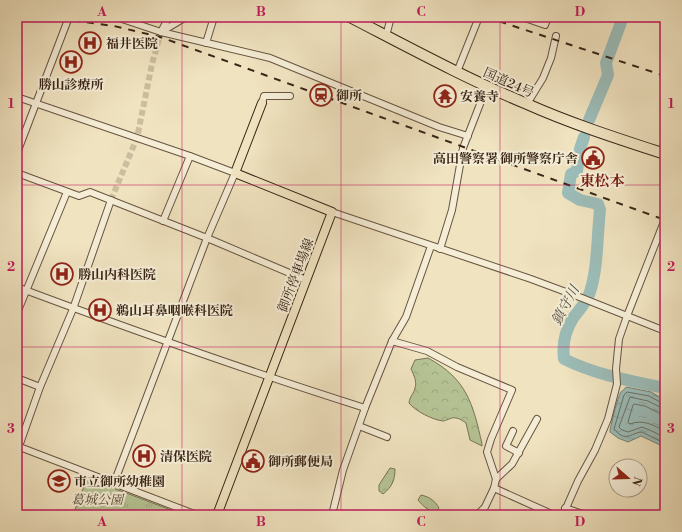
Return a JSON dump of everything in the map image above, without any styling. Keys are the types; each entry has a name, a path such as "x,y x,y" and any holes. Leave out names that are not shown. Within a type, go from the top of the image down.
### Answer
{"highway":[{"name":"国道24号","path":"350,17 457,72 527,104 580,126 665,154"}],"main road":[{"path":"262,103 234,173 332,212"},
{"name":"御所停車場線","path":"217,515 332,212"}],"street":[{"path":"17,153 69,17"},
{"path":"116,17 161,32 270,58 439,127 468,136"},
{"path":"161,32 169,17"},
{"path":"161,32 186,17"},
{"path":"206,42 214,17"},
{"path":"386,36 392,17"},
{"path":"457,72 479,17"},
{"path":"522,17 545,25 548,17"},
{"path":"527,104 543,78 551,58 556,36"},
{"path":"440,249 452,210 463,148 487,86"},
{"path":"262,103 264,96 290,96"},
{"path":"17,97 190,156 234,173 207,238 114,483"},
{"path":"163,221 190,156"},
{"path":"17,172 79,196 90,192 207,238 306,280"},
{"path":"17,313 67,192"},
{"path":"111,200 73,309 40,387 18,448 197,515"},
{"path":"332,212 590,300 665,331"},
{"path":"563,515 608,419 617,384 616,369 619,339 665,220"},
{"path":"332,515 358,426 392,341 406,317 431,246"},
{"path":"17,287 73,309 268,378 365,408"},
{"path":"392,341 427,351 458,368 512,390 490,439 487,452 496,479 494,488 485,507 477,515"},
{"path":"17,378 40,387"},
{"path":"496,479 512,464 537,420"},
{"path":"358,426 387,437"},
{"path":"513,431 506,446 519,453"},
{"path":"494,488 554,515"},
{"path":"565,508 586,515"}],"green space":[{"path":"428,358 441,366 460,384 471,405 482,446 470,440 466,423 462,420 456,418 443,421 434,419 424,415 409,403 416,386 415,378 411,369 415,360"},
{"path":"390,468 395,469 394,480 389,489 383,494 379,491 379,485"},
{"name":"葛城公園","path":"87,478 184,515 73,515"},
{"path":"421,495 430,498 436,503 439,508 436,512 428,509 418,500"}],"water":[{"path":"626,387 651,392 665,400 665,450 658,444 641,436 628,442 618,438 610,432 618,399 621,392"}],"waterway":[{"name":"鎮守川","path":"589,120 608,75 606,63 623,17"},
{"name":"鎮守川","path":"584,137 580,149 577,171 571,174 568,193 580,200 598,204 600,210 597,252 595,272 589,296 573,318 566,333 563,348 564,359 576,365 601,373 665,388"}],"tunnel":[{"path":"111,200 137,138 152,64 161,32"}],"railway":[{"path":"486,17 665,76"},
{"path":"17,21 69,20 114,26 160,37 665,220"}],"place":[{"name":"福井医院","path":"90,43"},
{"name":"勝山診療所","path":"71,62"},
{"name":"御所","path":"321,95"},
{"name":"安養寺","path":"445,96"},
{"name":"高田警察署 御所警察庁舎","path":"593,158"},
{"name":"勝山内科医院","path":"62,274"},
{"name":"鵜山耳鼻咽喉科医院","path":"100,310"},
{"name":"清保医院","path":"144,456"},
{"name":"御所郵便局","path":"253,461"},
{"name":"市立御所幼稚園","path":"59,481"}],"district":[{"name":"東松本","path":"602,181"}]}
